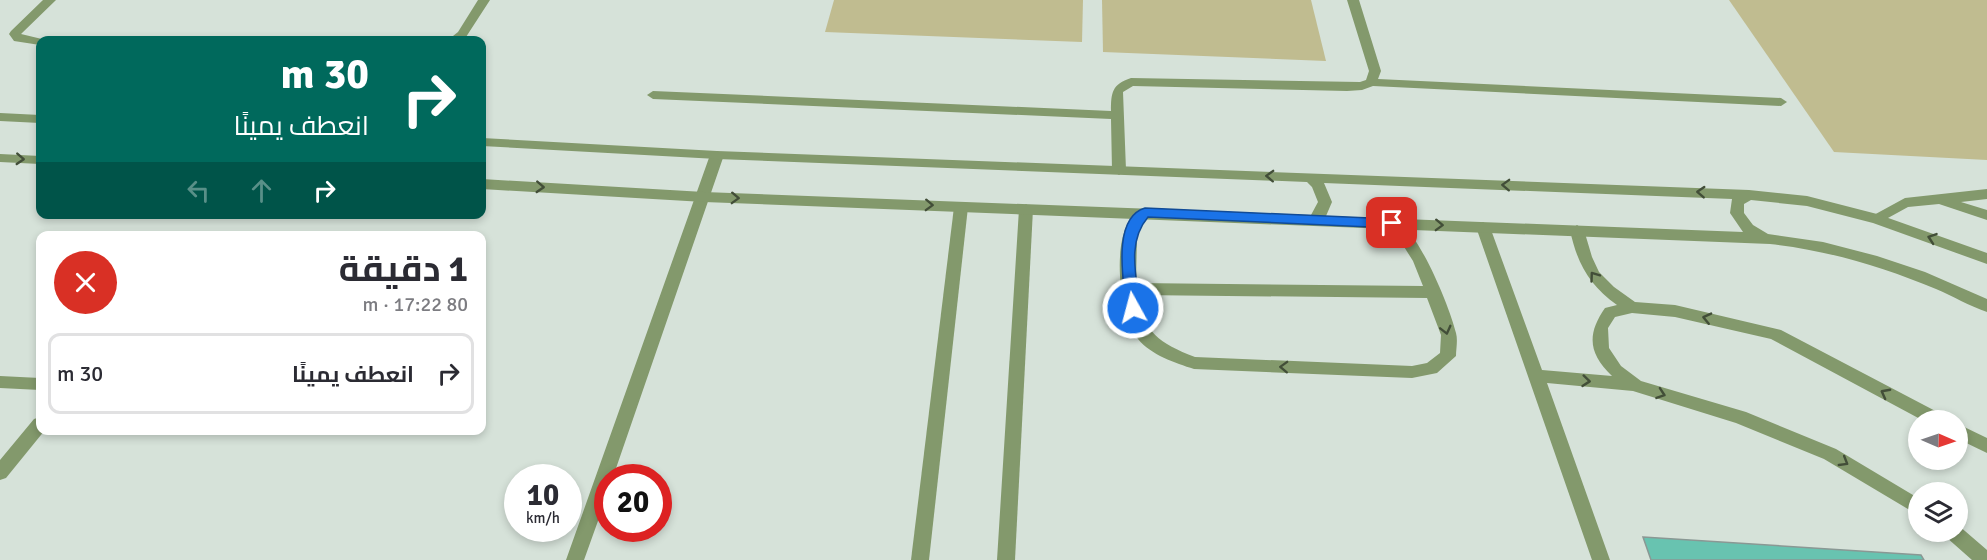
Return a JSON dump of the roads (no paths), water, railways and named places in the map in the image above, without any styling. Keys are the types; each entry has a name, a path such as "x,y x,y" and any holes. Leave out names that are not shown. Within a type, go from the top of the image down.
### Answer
{"street":[{"path":"36,40 18,38 15,33 50,0"},
{"path":"459,36 484,0"},
{"path":"1353,0 1375,71 1371,82"},
{"path":"1119,170 1117,92 1122,86 1131,82 1347,87 1362,86 1371,82 1781,102"},
{"path":"653,95 1118,115"},
{"path":"0,117 36,119"},
{"path":"486,142 717,155 1749,195 1807,201 1877,219 1987,259"},
{"path":"575,560 717,155"},
{"path":"0,158 36,160"},
{"path":"1309,177 1318,185 1325,202 1320,215 1315,220"},
{"path":"486,184 961,207 1718,236 1798,242 1870,260 1968,295 1987,306"},
{"path":"1877,219 1905,203 1987,194"},
{"path":"1749,195 1737,202 1737,213 1748,229 1770,240"},
{"path":"1938,199 1987,215"},
{"path":"920,560 961,207"},
{"path":"1006,560 1026,209"},
{"path":"1145,213 1134,226 1127,252 1133,308 1141,332 1163,351 1194,363 1412,372 1431,369 1448,356 1449,335 1420,261 1406,238 1392,223"},
{"path":"1483,227 1601,560"},
{"path":"1577,230 1582,256 1591,274 1604,289 1632,308"},
{"path":"1131,289 1433,292"},
{"path":"1636,386 1615,370 1601,349 1600,327 1610,312 1632,308 1675,311 1774,334 1918,410"},
{"path":"1536,376 1636,386 1740,417 1830,454 1908,501"},
{"path":"0,382 36,384"},
{"path":"0,473 36,429"},
{"path":"1968,436 1987,446"},
{"path":"1965,542 1985,560"}]}
